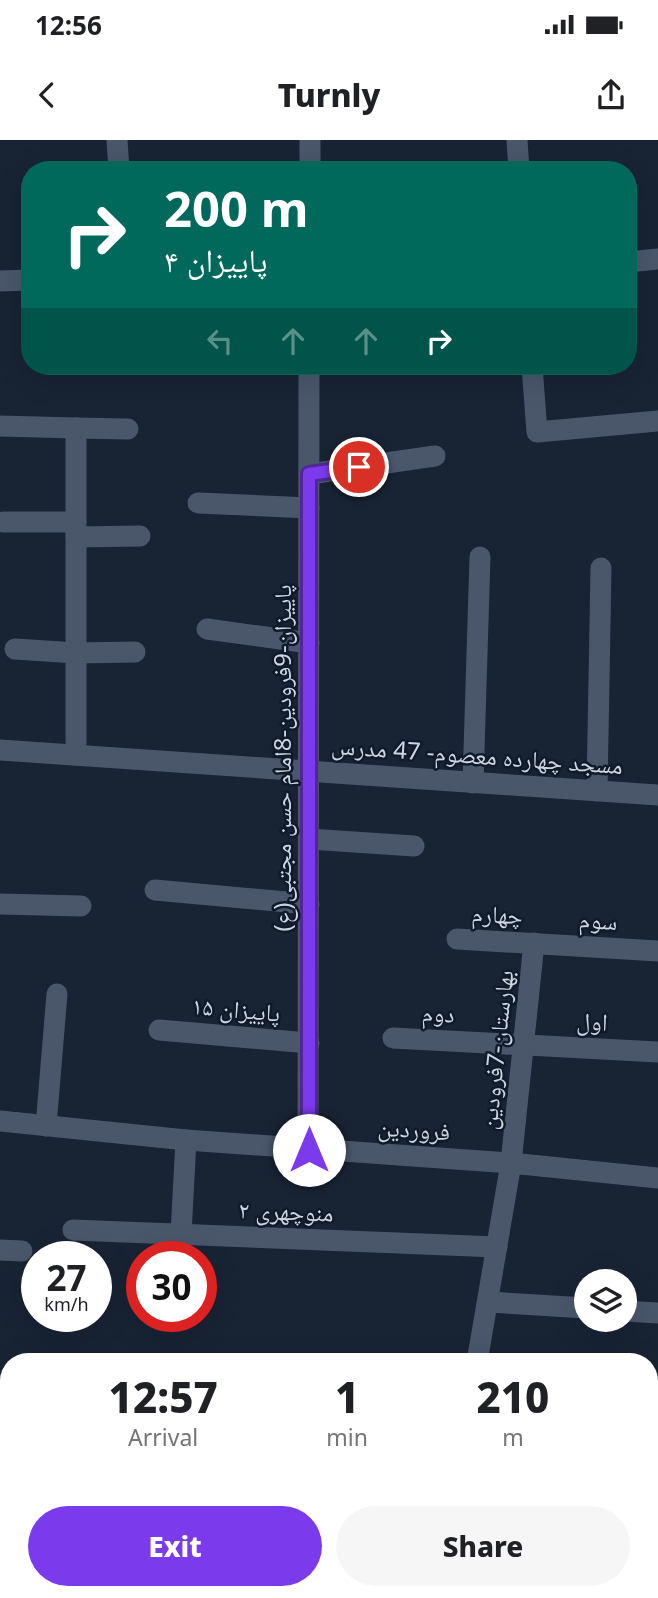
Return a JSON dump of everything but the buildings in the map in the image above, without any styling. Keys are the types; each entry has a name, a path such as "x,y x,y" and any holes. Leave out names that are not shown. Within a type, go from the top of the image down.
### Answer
{"street":[{"path":"117,140 118,161"},
{"path":"310,140 310,161"},
{"path":"517,140 518,161"},
{"path":"637,261 658,259"},
{"path":"0,281 21,280"},
{"name":"پاییزان-9فرودین-8امام حسن مجتبی(ع)","path":"309,375 309,1150"},
{"path":"533,375 537,432 658,421"},
{"path":"0,426 128,429"},
{"path":"75,755 76,428"},
{"path":"309,474 435,456"},
{"path":"198,503 309,508"},
{"path":"3,522 140,536"},
{"path":"473,783 480,557"},
{"path":"597,791 601,568"},
{"path":"207,629 309,643"},
{"path":"15,649 76,653 135,652"},
{"name":"مسجد چهارده معصوم- 47 مدرس","path":"0,750 658,795"},
{"path":"309,839 414,846"},
{"path":"155,890 309,904"},
{"path":"0,904 81,906"},
{"name":"چهارم","path":"457,939 534,943"},
{"name":"سوم","path":"534,943 658,951"},
{"name":"بهارستان-7فرودین","path":"479,1353 511,1163 534,943"},
{"path":"46,1126 57,994"},
{"name":"پاییزان ۱۵","path":"159,1030 309,1043"},
{"name":"دوم","path":"393,1038 524,1044"},
{"name":"اول","path":"524,1044 658,1052"},
{"name":"فروردین","path":"0,1121 186,1140 511,1163 658,1178"},
{"path":"181,1234 186,1140"},
{"name":"منوچهری ۲","path":"73,1230 498,1247"},
{"path":"0,1250 21,1251"},
{"path":"489,1302 574,1307"},
{"path":"637,1312 658,1313"}],"route":[{"path":"309,1150 309,474 359,467"}]}
